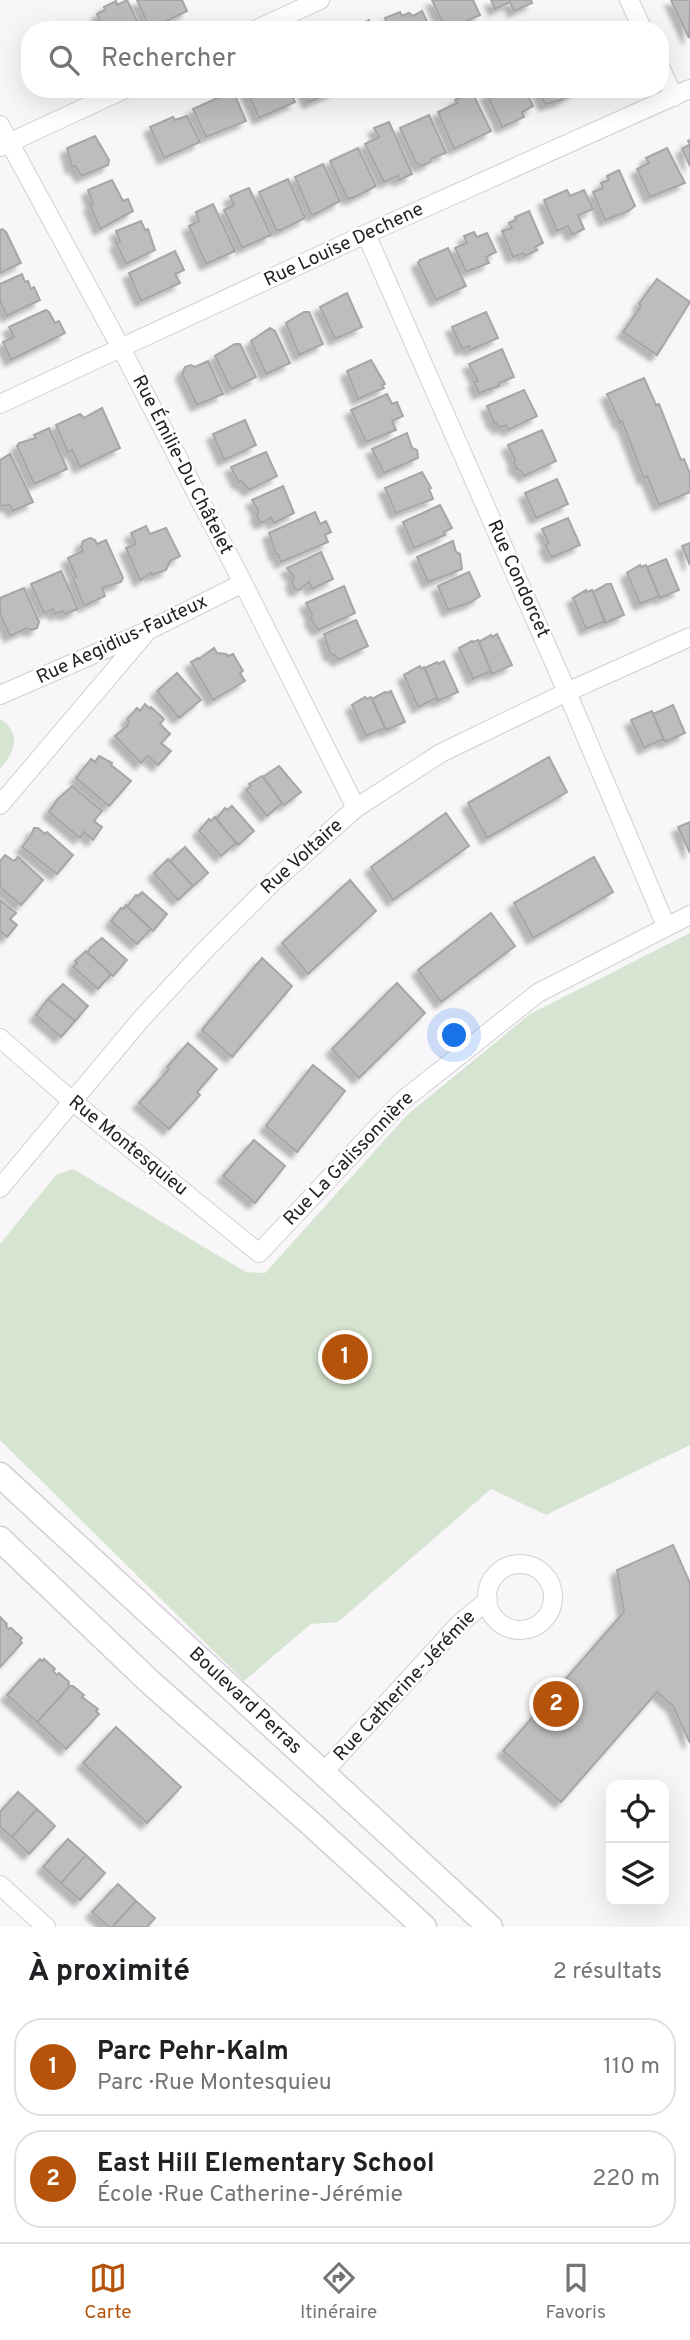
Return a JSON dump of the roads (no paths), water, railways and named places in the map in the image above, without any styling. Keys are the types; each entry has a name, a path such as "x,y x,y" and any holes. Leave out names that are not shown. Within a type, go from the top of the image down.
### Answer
{"main road":[{"name":"Boulevard Perras","path":"0,1475 489,1927"},
{"path":"0,1539 151,1683 424,1927"}],"street":[{"path":"274,21 320,0"},
{"path":"629,0 639,21"},
{"path":"669,78 682,93"},
{"name":"Rue Louise Dechene","path":"0,404 366,234 682,93"},
{"path":"4,145 106,98"},
{"name":"Rue Émilie-Du Châtelet","path":"0,125 4,145 121,348 356,808"},
{"name":"Rue Condorcet","path":"366,234 567,692 666,926"},
{"name":"Rue Aegidius-Fauteux","path":"0,695 147,631 243,583"},
{"path":"0,805 147,631"},
{"name":"Rue Voltaire","path":"0,1188 71,1100 207,948 273,882 356,808 441,753 567,692 690,638"},
{"name":"Rue La Galissonnière","path":"259,1253 402,1101 538,993 690,915"},
{"name":"Rue Montesquieu","path":"0,1038 71,1100 259,1253"},
{"name":"Rue Catherine-Jérémie","path":"323,1773 459,1624 488,1600"},
{"path":"0,1885 46,1927"}],"place":[{"name":"Parc Pehr-Kalm","path":"345,1357"},
{"name":"East Hill Elementary School","path":"556,1704"}]}
